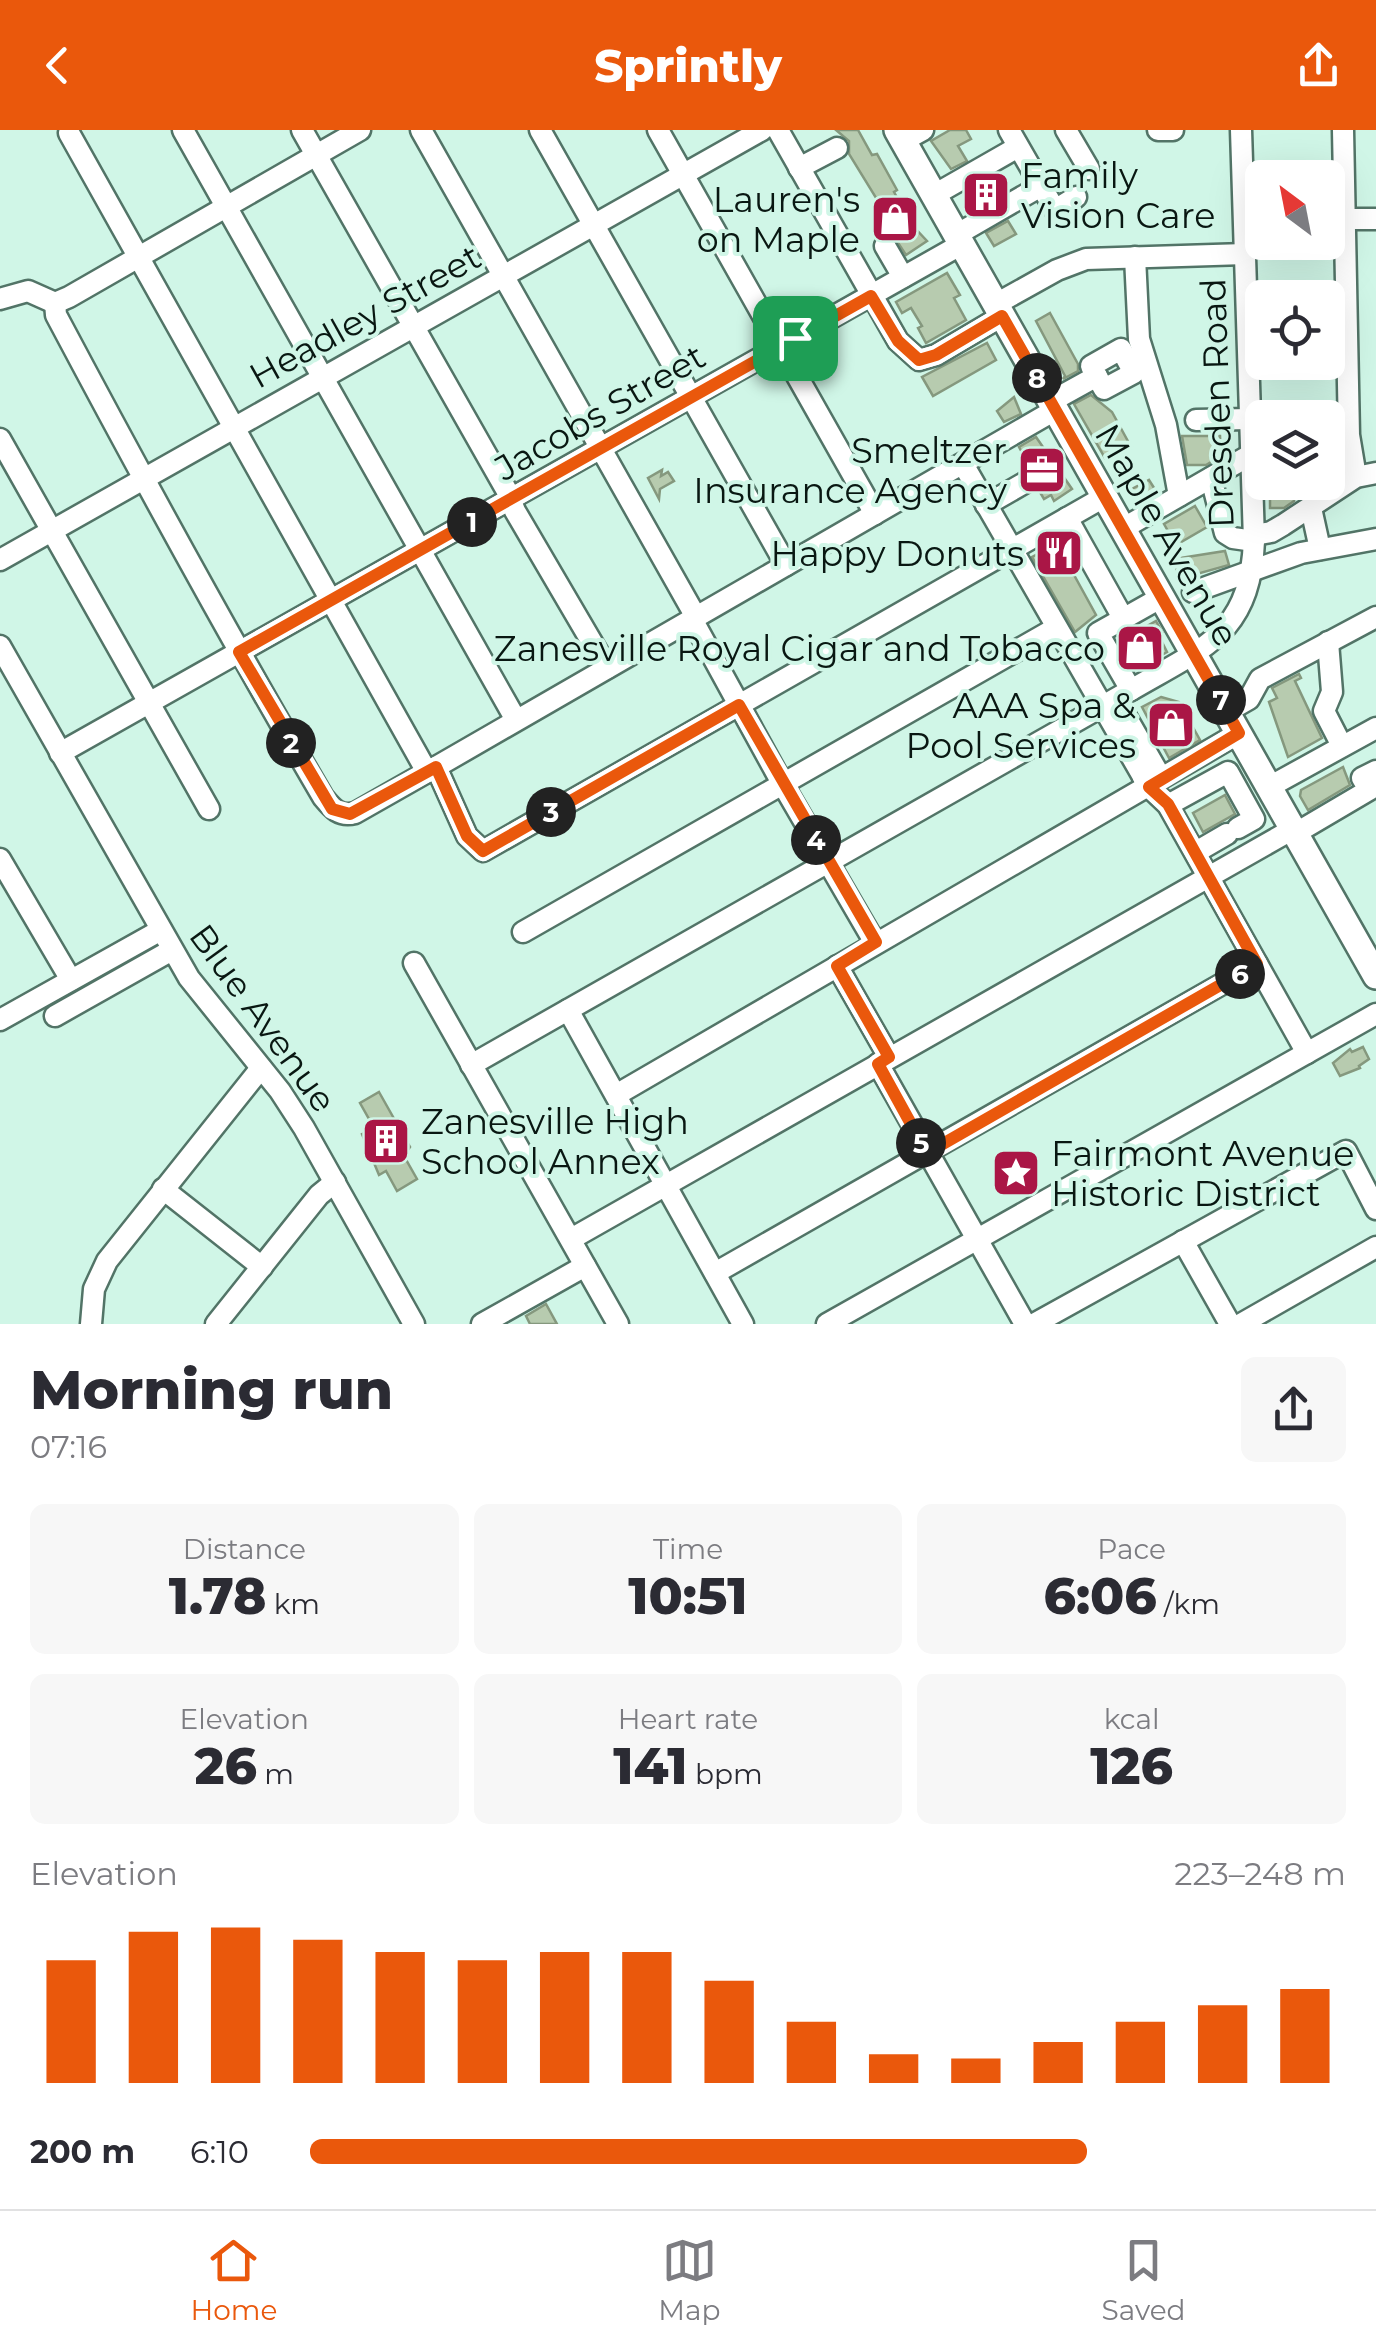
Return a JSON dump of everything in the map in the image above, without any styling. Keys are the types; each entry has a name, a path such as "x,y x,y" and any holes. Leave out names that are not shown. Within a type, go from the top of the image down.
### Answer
{"main road":[{"name":"Maple Avenue","path":"908,134 934,195 959,240 1376,976"}],"street":[{"path":"183,130 516,720"},
{"path":"302,130 607,668"},
{"path":"55,303 360,130"},
{"path":"421,130 783,785 876,942"},
{"path":"540,130 786,565"},
{"path":"658,130 875,514"},
{"name":"Headley Street","path":"0,560 762,130"},
{"path":"778,130 898,341 919,360 936,355 1071,263 1086,259 1245,254"},
{"path":"1066,130 1089,169"},
{"path":"1158,130 1173,130"},
{"name":"Dresden Road","path":"1241,130 1245,160"},
{"path":"1341,160 1343,130"},
{"path":"69,133 330,600 432,769 467,836 483,851 1104,497"},
{"path":"934,195 1014,139 1055,210 1076,197"},
{"path":"800,168 837,148"},
{"name":"Jacobs Street","path":"60,753 903,278 1041,186"},
{"path":"1345,220 1376,219"},
{"path":"885,246 903,278"},
{"path":"1135,257 1139,340 1166,426 1179,496"},
{"name":"Dresden Road","path":"1245,260 1249,400"},
{"path":"1211,478 1224,533 1233,538 1254,538 1366,476 1349,435 1338,260"},
{"path":"0,299 28,291 55,303"},
{"path":"55,303 56,316 239,652 332,809 350,814 962,464 1096,376"},
{"path":"1196,420 1245,419"},
{"path":"0,439 209,810"},
{"path":"1122,529 1245,458"},
{"path":"962,464 1146,782 1174,802 1306,1053"},
{"path":"986,505 1026,482"},
{"name":"Dresden Road","path":"472,1065 1195,652 1228,628 1241,606 1253,571 1253,500"},
{"path":"1311,508 1320,549"},
{"path":"1067,518 1124,618"},
{"path":"1193,592 1320,549 1376,539"},
{"path":"1131,690 1098,633 1162,597"},
{"path":"616,1094 1146,782 1233,722 1260,679 1376,617"},
{"path":"523,932 1056,628"},
{"path":"1328,642 1332,692 1324,711 1342,746"},
{"name":"Blue Avenue","path":"0,646 172,950 201,997 261,1068 304,1128 414,1324"},
{"path":"1125,715 1156,769 1146,782"},
{"path":"1269,787 1376,728"},
{"path":"570,1239 1369,790 1362,778 1376,771"},
{"path":"1174,802 1228,772 1254,820 1201,849"},
{"path":"0,859 71,980"},
{"path":"0,1020 160,930"},
{"path":"55,1016 172,950"},
{"path":"414,963 618,1324"},
{"path":"715,1273 1257,964"},
{"path":"837,966 927,1153 1025,1324"},
{"path":"568,1010 743,1324"},
{"path":"827,1324 1376,1014"},
{"path":"92,1324 94,1289 106,1260 261,1068"},
{"path":"1034,1324 1346,1151 1376,1209"},
{"path":"216,1324 319,1195 334,1182"},
{"path":"163,1190 262,1267"},
{"path":"1182,1240 1230,1324"},
{"path":"1240,1324 1376,1247"},
{"path":"482,1324 585,1266"}],"building":[{"path":"836,130 858,130 872,155 877,154 913,226 927,241 906,255 881,217 886,214 849,154 849,141"},
{"path":"950,130 966,130 971,139 958,146 967,161 951,169 931,141"},
{"path":"995,176 1004,192 975,208 966,193"},
{"path":"1008,221 1016,234 994,246 986,233"},
{"path":"947,273 960,295 954,298 966,320 926,343 918,328 922,326 911,308 902,313 896,302"},
{"path":"1050,313 1078,364 1078,371 1063,379 1065,376 1036,321"},
{"path":"987,343 996,360 933,396 922,377"},
{"path":"1091,395 1112,412 1130,445 1105,458 1074,404"},
{"path":"1014,397 1021,414 1004,422 997,411"},
{"path":"1182,436 1220,436 1221,456 1206,465 1187,465"},
{"path":"1036,437 1072,489 1054,501 1051,495 1044,499 1038,489 1038,476 1028,469 1019,447"},
{"path":"662,470 661,476 668,472 674,481 660,489 659,499 648,478"},
{"path":"1149,480 1156,491 1138,504 1130,490"},
{"path":"1270,500 1294,500 1284,508 1270,508"},
{"path":"1195,506 1207,527 1176,545 1164,524"},
{"path":"1057,544 1096,615 1075,632 1032,557"},
{"path":"1225,551 1229,565 1179,579 1174,559"},
{"name":"Zanesville Royal Cigar and Tobacco","path":"1156,621 1167,652 1135,670 1119,642"},
{"path":"1299,674 1301,678 1295,681 1322,738 1288,757 1269,702 1277,698 1272,688"},
{"name":"AAA Spa & Pool Services","path":"1161,697 1179,702 1200,740 1169,758 1142,707"},
{"path":"1343,767 1350,785 1308,810 1301,790"},
{"path":"1225,795 1235,814 1203,832 1193,813"},
{"path":"1363,1047 1369,1059 1360,1068 1340,1076 1333,1063 1350,1049 1352,1052"},
{"name":"Zanesville High School Annex","path":"379,1092 410,1147 404,1156 417,1179 397,1191 386,1171 379,1175 362,1134 374,1128 360,1103"},
{"path":"546,1304 557,1324 530,1324 526,1316"}],"place":[{"name":"Family Vision Care","path":"986,195"},
{"name":"Lauren's on Maple","path":"895,219"},
{"name":"Smeltzer Insurance Agency","path":"1042,470"},
{"name":"Happy Donuts","path":"1059,553"},
{"name":"Zanesville Royal Cigar and Tobacco","path":"1140,648"},
{"name":"AAA Spa & Pool Services","path":"1171,725"},
{"name":"Zanesville High School Annex","path":"386,1141"},
{"name":"Fairmont Avenue Historic District","path":"1016,1173"}],"route":[{"path":"871,296 898,341 919,360 936,355 1002,316 1239,733 1149,787 1168,804 1257,964 927,1153 878,1064 889,1057 837,966 876,942 739,705 483,851 467,836 436,767 350,814 332,809 239,652 795,338 871,296"}]}
